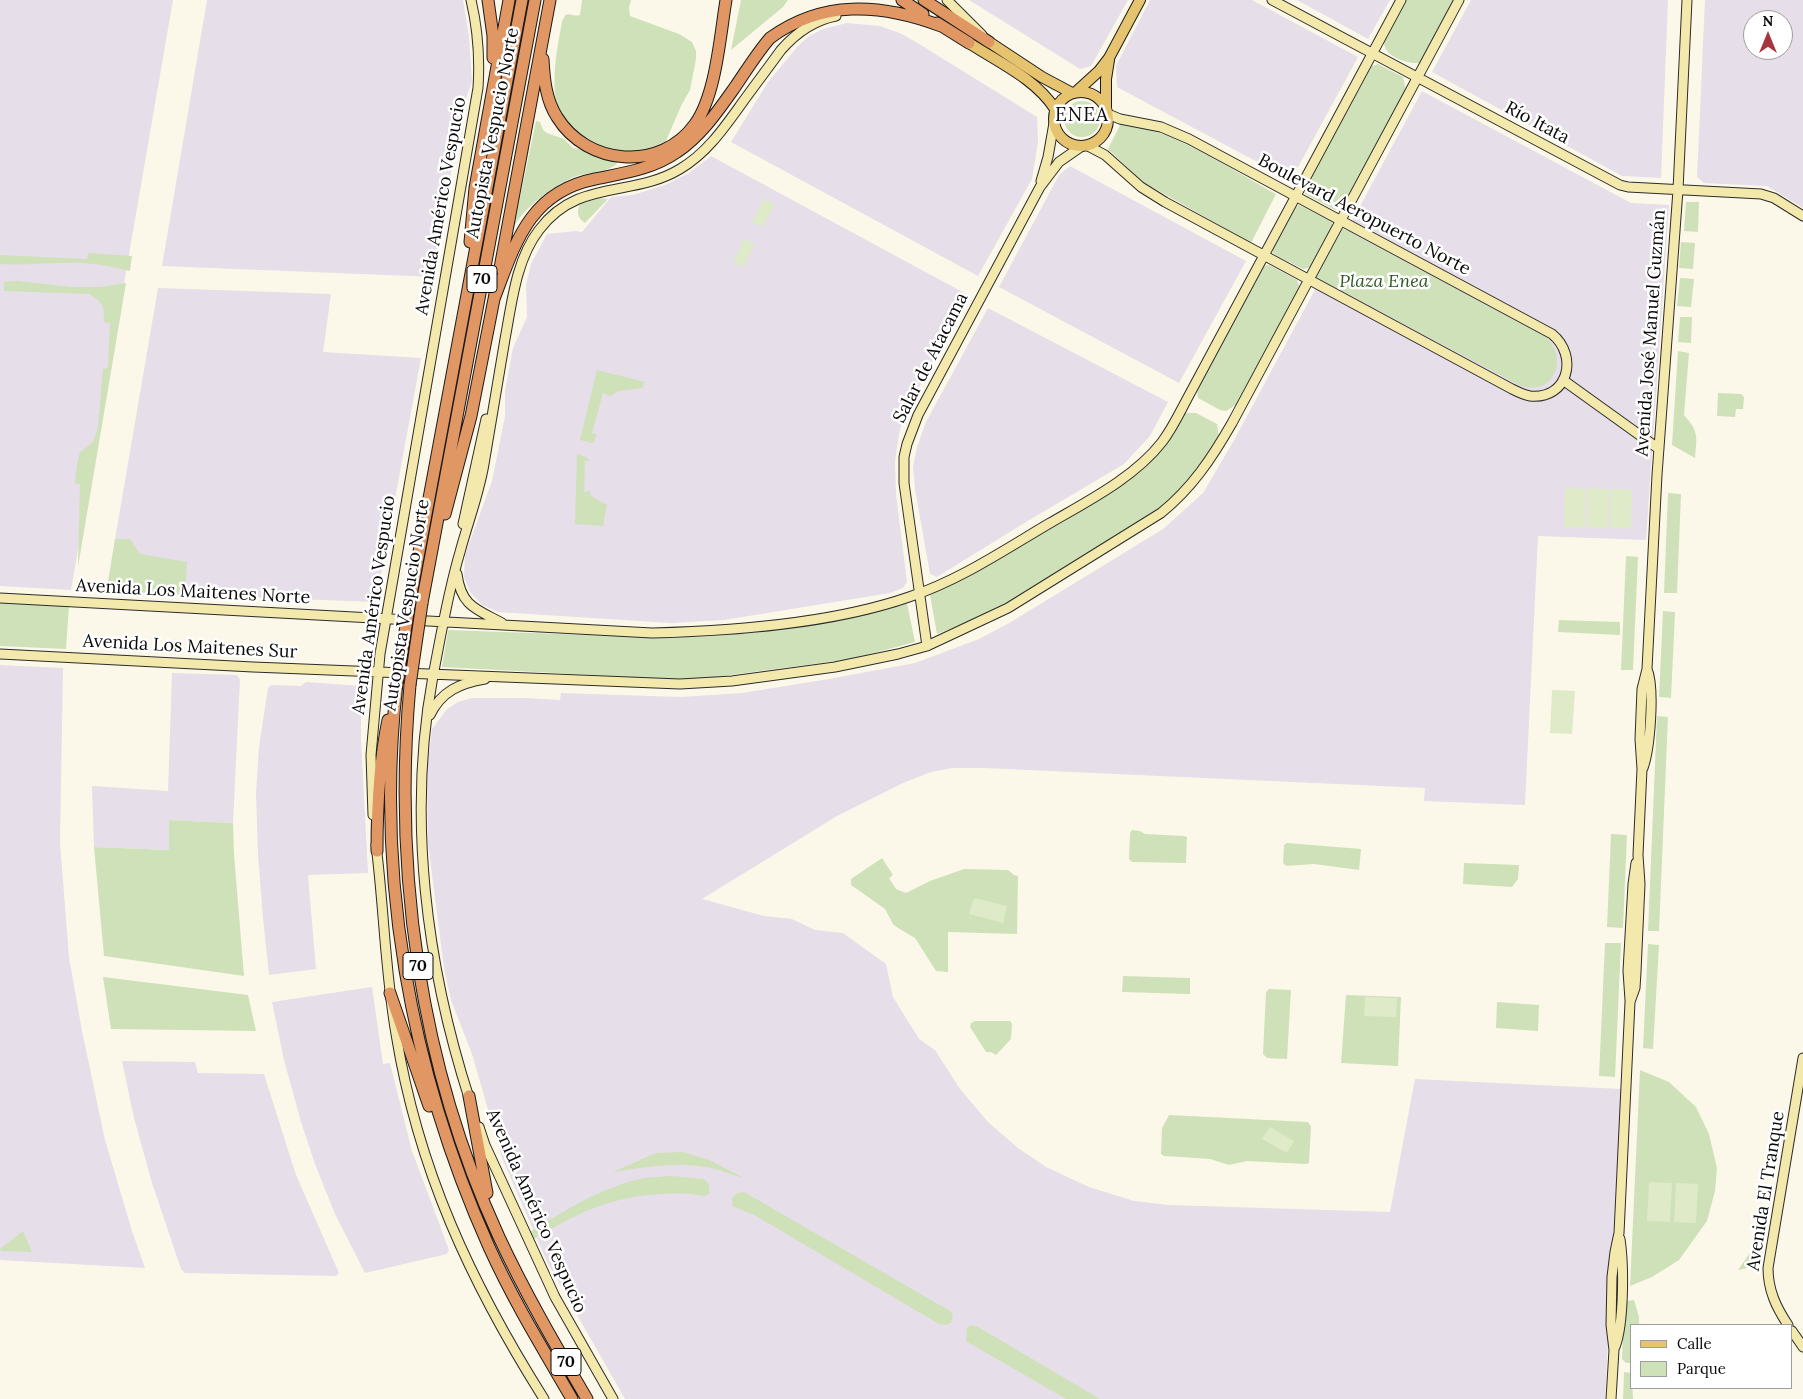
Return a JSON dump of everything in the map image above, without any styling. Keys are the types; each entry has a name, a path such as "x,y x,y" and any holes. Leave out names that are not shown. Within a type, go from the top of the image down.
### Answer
{"highway":[{"path":"487,117 493,57 492,28 488,0"},
{"path":"465,301 474,200 487,117 509,0"},
{"name":"Autopista Vespucio Norte","path":"522,0 410,600 396,687 391,800 399,927 416,1028 447,1141 469,1200 507,1285 572,1399"},
{"name":"Autopista Vespucio Norte","path":"536,0 422,603 410,685 405,743 404,807 408,880 416,952 429,1022 445,1087 466,1154 499,1236 531,1302 587,1399"},
{"path":"430,559 444,520 469,427 550,0"},
{"path":"542,38 543,67 547,95 556,116 566,129 585,146 601,153 618,157 645,156 662,150 678,141 689,131 701,115 710,91 726,0"},
{"path":"902,0 969,43"},
{"path":"924,0 989,42"},
{"path":"494,299 516,242 527,223 542,206 557,194 574,185 654,165 685,146 720,108 764,45 792,19 822,6 856,1 891,8 942,26"},
{"path":"377,851 377,817 382,756 396,687"},
{"path":"390,993 430,1111 447,1141"},
{"path":"468,1096 483,1177 499,1236"}],"main road":[{"path":"1109,58 1106,80 1108,124 1104,133 1097,141 1085,146 1072,145 1063,140 1057,132 1054,122 1055,109 1060,100 1075,92 1099,72 1109,58 1140,0"},
{"path":"989,42 1042,77 1075,92 1093,94 1107,110"},
{"name":"Avenida Américo Vespucio","path":"969,43 1032,84 1043,93 1055,109"}],"street":[{"name":"Avenida Américo Vespucio","path":"471,0 477,29 479,54 476,105 385,618 371,755 372,796 390,993 408,1098 442,1205 461,1250 490,1308 544,1399"},
{"path":"947,0 989,42"},
{"name":"Río Itata","path":"1272,0 1616,184 1628,188 1761,194 1774,198 1803,216"},
{"name":"Avenida Los Maitenes Norte","path":"0,598 652,633 721,630 769,625 880,606 919,594 960,576 1004,551 1124,477 1150,456 1169,432 1401,0"},
{"path":"427,719 434,705 448,692 470,682 500,676 650,684 704,683 835,667 898,654 927,646 1008,608 1150,520 1179,498 1202,473 1214,455 1458,0"},
{"name":"Avenida José Manuel Guzmán","path":"1611,1399 1614,1350 1618,1338 1620,1315 1622,1263 1619,1233 1630,1002 1628,980 1632,884 1638,856 1642,769 1649,740 1651,684 1647,669 1659,449 1678,190 1687,0"},
{"name":"Avenida Américo Vespucio","path":"614,1399 555,1297 485,1145 468,1096 443,1001 428,911 421,805 427,719 434,673 459,554 476,459 495,394 522,262 535,235 555,212 571,202 588,194 654,181 676,172 692,162 717,137 786,45 801,31 824,19 853,14 901,19 921,24 969,43"},
{"name":"Boulevard Aeropuerto Norte","path":"1107,110 1120,119 1161,127 1179,134 1552,334 1562,343 1566,352 1568,367 1563,380"},
{"name":"Salar de Atacama","path":"1040,188 1054,122"},
{"path":"1085,146 1104,155 1149,193 1522,394 1529,396 1544,395 1563,380 1659,449"},
{"name":"Salar de Atacama","path":"927,646 904,494 904,465 907,444 918,415 1040,188 1058,162 1085,146"},
{"path":"456,568 460,590 465,600 479,612 504,625"},
{"name":"Avenida Los Maitenes Sur","path":"0,654 500,676"},
{"name":"Avenida El Tranque","path":"1787,1324 1773,1299 1769,1284 1768,1268 1803,1058"},
{"path":"1793,1332 1803,1347"}],"shaded area":[{"path":"0,0 173,0 71,590 0,586"},
{"path":"207,0 463,0 469,37 472,81 459,120 435,277 162,266"},
{"path":"969,0 1128,0 1091,66 1080,69"},
{"path":"1150,0 1252,0 1358,57 1291,180 1117,87 1116,66"},
{"path":"1297,0 1390,0 1368,39"},
{"path":"1471,0 1668,0 1661,178 1622,176 1432,72"},
{"path":"1705,0 1803,0 1803,208 1767,186 1704,183 1697,177"},
{"path":"847,23 880,26 902,34 1037,117 1038,142 1032,179 978,276 731,142 768,82 798,46 809,36 823,29"},
{"path":"1422,91 1631,203 1669,205 1646,540 1538,536 1525,805 1424,801 1425,788 952,768 931,772 903,783 837,816 702,899 764,916 792,919 815,930 843,933 886,964 893,997 919,1039 935,1050 960,1089 988,1122 1018,1148 1046,1167 1089,1187 1134,1201 1169,1205 1390,1212 1415,1079 1621,1089 1605,1399 625,1399 547,1262 502,1158 472,1054 451,1000 444,968 428,843 427,772 432,729 447,709 458,702 471,698 560,700 561,693 680,697 742,693 915,663 979,639 1011,622 1163,529 1203,493 1233,442"},
{"path":"711,156 968,295 904,416 899,434 895,461 896,494 907,582 903,588 890,593 724,620 671,623 498,612 482,605 470,592 464,577 465,555 492,481 505,416 505,391 513,348 527,317 526,285 531,264 547,234 582,232 611,197 633,195 665,185 689,173"},
{"path":"1070,166 1246,261 1179,383 999,287 1059,175"},
{"path":"158,288 331,294 323,352 421,358 376,602 106,592"},
{"path":"988,308 1168,402 1150,436 1124,464 937,577 930,574 913,467 917,447 926,422"},
{"path":"0,665 63,668 60,843 69,957 82,1031 105,1140 145,1268 0,1260"},
{"path":"172,673 237,675 240,680 233,823 169,820 169,850 94,847 92,786 168,791"},
{"path":"306,682 361,686 361,739 368,873 308,875 316,969 269,975 258,855 256,793 259,747 268,688 271,685 301,686"},
{"path":"372,987 383,1064 390,1063 412,1151 449,1250 447,1254 365,1273 335,1214 315,1164 284,1060 272,1002"},
{"path":"122,1061 195,1062 198,1073 264,1074 296,1175 339,1273 336,1276 185,1273 181,1269 152,1183 134,1118"}],"green space":[{"path":"582,0 631,0 630,16 679,34 692,42 696,51 696,59 690,90 666,141 642,150 629,151 605,148 582,136 568,123 559,111 555,95 555,74 562,22 567,14 580,15"},
{"path":"741,0 788,0 783,7 731,50"},
{"path":"911,0 915,0 1055,92"},
{"path":"1406,0 1454,0 1423,59 1419,63 1396,58 1387,51 1385,46 1384,41"},
{"path":"1378,64 1403,77 1406,90 1342,207 1335,210 1305,194 1304,189 1368,70"},
{"path":"1082,101 1095,106 1100,119 1095,132 1082,137 1069,132 1064,119 1069,106"},
{"path":"536,121 540,122 543,130 547,133 564,139 573,148 581,149 599,158 618,162 610,168 579,175 558,186 524,212 514,227"},
{"path":"1120,125 1136,126 1155,131 1177,140 1276,194 1251,243 1143,182 1108,149"},
{"path":"598,198 608,199 585,223 578,215 580,204"},
{"path":"764,199 775,204 763,227 752,222"},
{"path":"1686,202 1699,202 1698,232 1684,231"},
{"path":"1299,205 1332,222 1332,229 1312,267 1303,269 1273,253 1273,249 1292,210"},
{"name":"Plaza Enea","path":"1342,228 1546,337 1553,346 1557,356 1557,366 1554,374 1548,382 1541,386 1531,388 1519,385 1315,277"},
{"path":"744,239 755,244 743,267 733,262"},
{"path":"1681,242 1695,243 1693,269 1679,268"},
{"path":"88,253 132,256 130,271 83,263 0,264 0,255 87,259"},
{"path":"1269,265 1297,280 1300,287 1236,405 1226,411 1220,410 1198,398 1197,388 1263,266"},
{"path":"1680,278 1694,279 1691,307 1677,306"},
{"path":"17,281 72,287 100,287 126,283 78,567 80,484 75,484 77,465 80,452 93,442 98,428 103,369 108,368 110,323 104,322 102,305 89,294 4,291 4,282"},
{"path":"1680,317 1692,317 1691,343 1678,342"},
{"path":"1678,351 1689,353 1684,415 1695,430 1695,458 1672,445"},
{"path":"597,370 645,382 642,388 619,391 610,396 603,393 592,433 597,434 593,443 580,440"},
{"path":"1718,393 1741,394 1744,397 1743,409 1736,409 1735,417 1717,416"},
{"path":"1185,413 1196,413 1217,424 1219,437 1200,466 1168,500 1159,508 1004,605 937,634 930,595 966,577 1101,496 1149,463 1169,440"},
{"path":"577,454 586,457 590,461 585,461 584,492 590,491 591,496 607,505 603,526 575,524"},
{"path":"1565,488 1586,489 1585,527 1564,527"},
{"path":"1588,488 1609,489 1608,528 1587,527"},
{"path":"1611,489 1632,490 1631,528 1610,528"},
{"path":"1668,493 1681,494 1677,593 1664,593"},
{"path":"115,539 130,539 140,554 187,562 185,594 107,591"},
{"path":"1626,556 1638,557 1633,670 1621,670"},
{"path":"0,603 69,606 66,649 0,646"},
{"path":"907,603 915,642 851,659 700,679 666,679 442,667 448,630 671,638 697,637 849,617"},
{"path":"1663,611 1675,612 1671,698 1659,697"},
{"path":"1559,620 1620,622 1620,635 1558,632"},
{"path":"1552,690 1575,691 1572,734 1550,733"},
{"path":"1657,716 1668,717 1659,931 1648,931"},
{"path":"169,820 233,823 244,976 104,956 94,847 169,850"},
{"path":"1132,830 1145,834 1187,837 1186,863 1132,862 1129,859 1130,833"},
{"path":"1611,834 1627,835 1623,928 1607,927"},
{"path":"1287,843 1361,849 1359,870 1314,864 1286,866 1283,863 1284,845"},
{"path":"882,858 893,875 889,878 896,889 906,893 930,881 964,869 1008,870 1018,876 1017,934 948,932 948,972 936,971 915,938 893,924 885,909 851,885 851,879"},
{"path":"1464,863 1519,865 1518,879 1512,887 1463,884"},
{"path":"974,898 1007,906 1003,923 969,914"},
{"path":"1605,943 1621,943 1615,1077 1599,1076"},
{"path":"1648,944 1659,945 1653,1049 1643,1048"},
{"path":"1123,976 1190,978 1190,994 1122,992"},
{"path":"103,977 248,995 256,1031 111,1029"},
{"path":"1269,989 1291,990 1287,1059 1267,1058 1263,1054 1266,992"},
{"path":"1346,995 1401,997 1398,1066 1341,1063"},
{"path":"1365,997 1397,998 1396,1017 1364,1016"},
{"path":"1497,1002 1539,1005 1538,1031 1496,1028"},
{"path":"975,1021 1010,1021 1012,1024 1011,1039 996,1055 986,1052 970,1027 971,1023"},
{"path":"1640,1070 1669,1082 1696,1107 1709,1134 1717,1168 1715,1191 1707,1221 1679,1260 1652,1277 1630,1286"},
{"path":"1169,1115 1308,1122 1311,1126 1309,1163 1247,1161 1229,1165 1210,1159 1164,1156 1161,1154 1162,1128"},
{"path":"1270,1127 1294,1141 1287,1153 1262,1139"},
{"path":"683,1152 709,1160 744,1178 711,1168 683,1165 613,1172 656,1153"},
{"path":"671,1176 704,1179 709,1185 709,1194 704,1196 666,1194 625,1199 579,1214 534,1239 530,1232 583,1201 611,1188 640,1179"},
{"path":"1649,1182 1672,1183 1670,1222 1647,1221"},
{"path":"1676,1183 1698,1184 1696,1223 1674,1222"},
{"path":"744,1192 950,1311 953,1316 951,1323 946,1325 939,1324 756,1216 732,1206 732,1198 737,1193"},
{"path":"23,1231 32,1252 1,1251 0,1249"},
{"path":"1752,1250 1758,1252 1756,1266 1738,1270"},
{"path":"1634,1300 1639,1317 1639,1324 1630,1324 1630,1363 1626,1363 1622,1359 1624,1307 1627,1301"},
{"path":"971,1325 978,1327 1100,1399 1066,1399 966,1341 967,1328"},
{"path":"1624,1372 1630,1373 1630,1389 1633,1389 1633,1399 1623,1399"}],"district":[{"name":"ENEA","path":"1082,116"}]}
